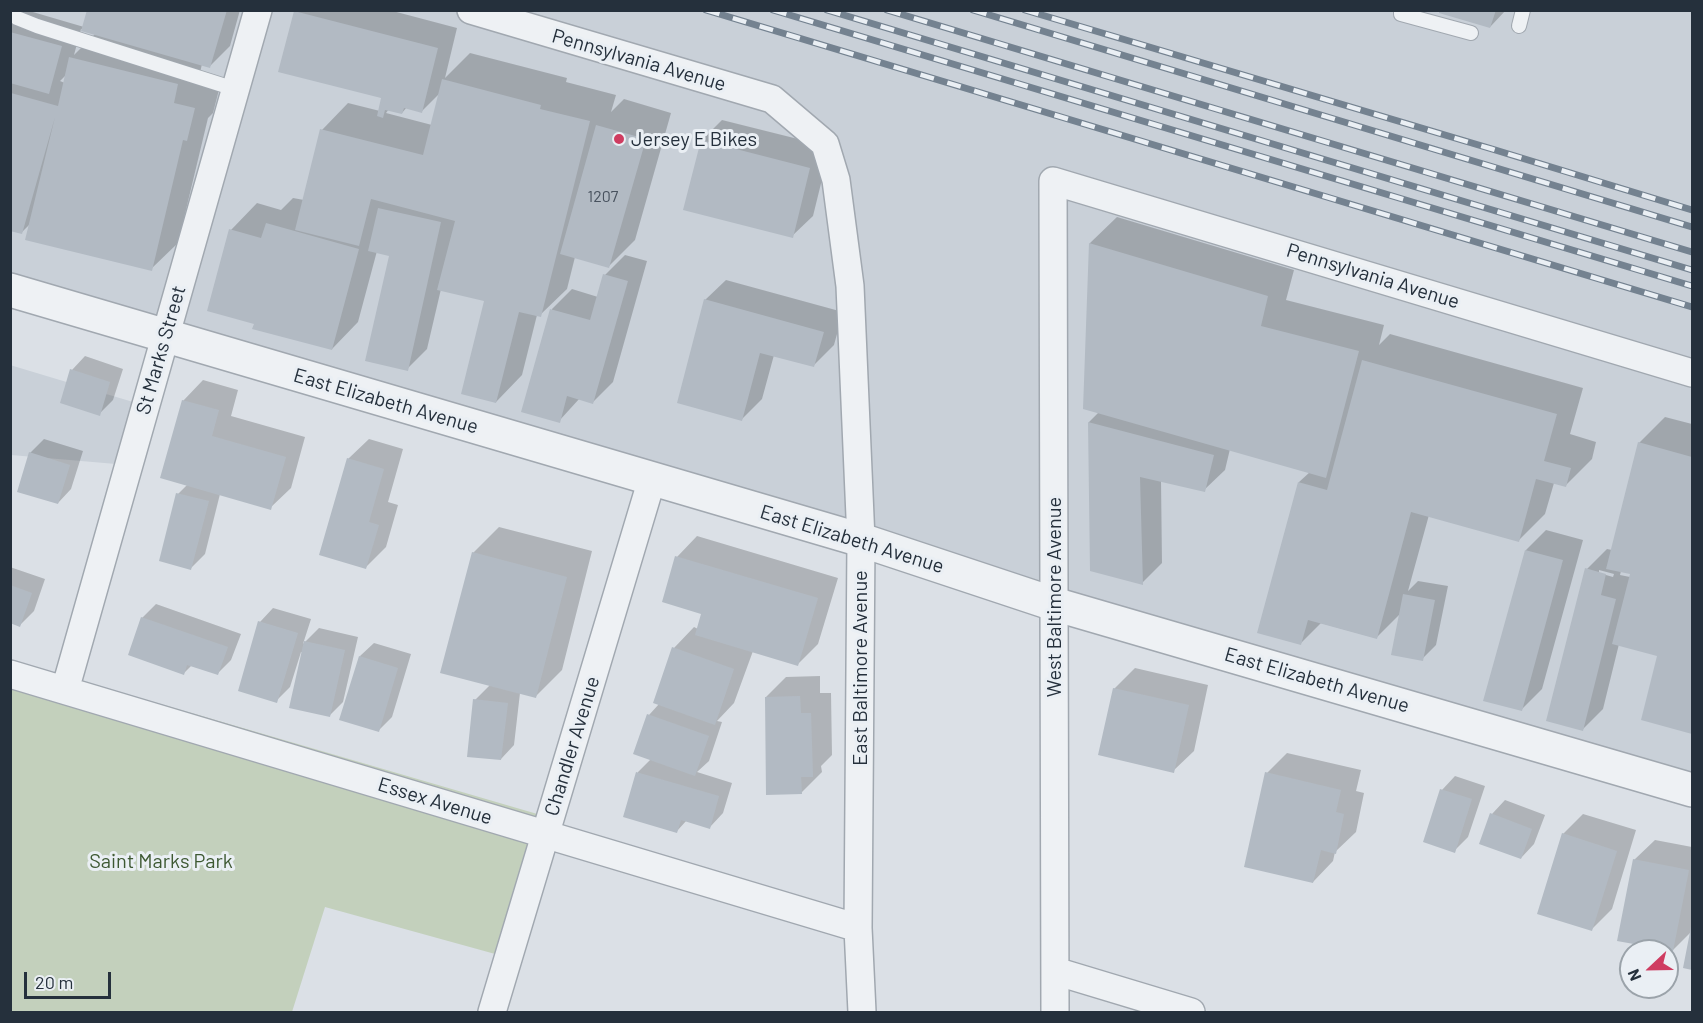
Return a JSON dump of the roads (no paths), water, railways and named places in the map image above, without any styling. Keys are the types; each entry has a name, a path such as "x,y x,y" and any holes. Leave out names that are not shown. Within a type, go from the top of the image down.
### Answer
{"street":[{"name":"St Marks Street","path":"65,690 258,10"},
{"name":"Pennsylvania Avenue","path":"471,10 772,99"},
{"name":"East Baltimore Avenue","path":"772,99 825,144 836,180 850,286 861,540 858,928 862,1012"},
{"name":"Pennsylvania Avenue","path":"1053,181 1692,372"},
{"name":"West Baltimore Avenue","path":"1053,181 1055,1012"},
{"name":"East Elizabeth Avenue","path":"10,290 861,540 1054,604 1692,790"},
{"name":"Chandler Avenue","path":"492,1012 652,479"},
{"name":"Essex Avenue","path":"10,674 858,928"},
{"path":"1055,971 1191,1012"}],"lane":[{"path":"1401,10 1401,14 1471,33"},
{"path":"1519,26 1523,10"},
{"path":"10,11 17,18 37,26 236,89"}],"railway":[{"path":"706,10 1692,307"},
{"path":"773,10 1692,286"},
{"path":"827,10 1692,270"},
{"path":"887,10 1692,252"},
{"path":"973,10 1692,227"},
{"path":"1025,10 1692,210"}],"place":[{"name":"Jersey E Bikes","path":"619,139"}],"park label":[{"name":"Saint Marks Park","path":"161,861"}]}
